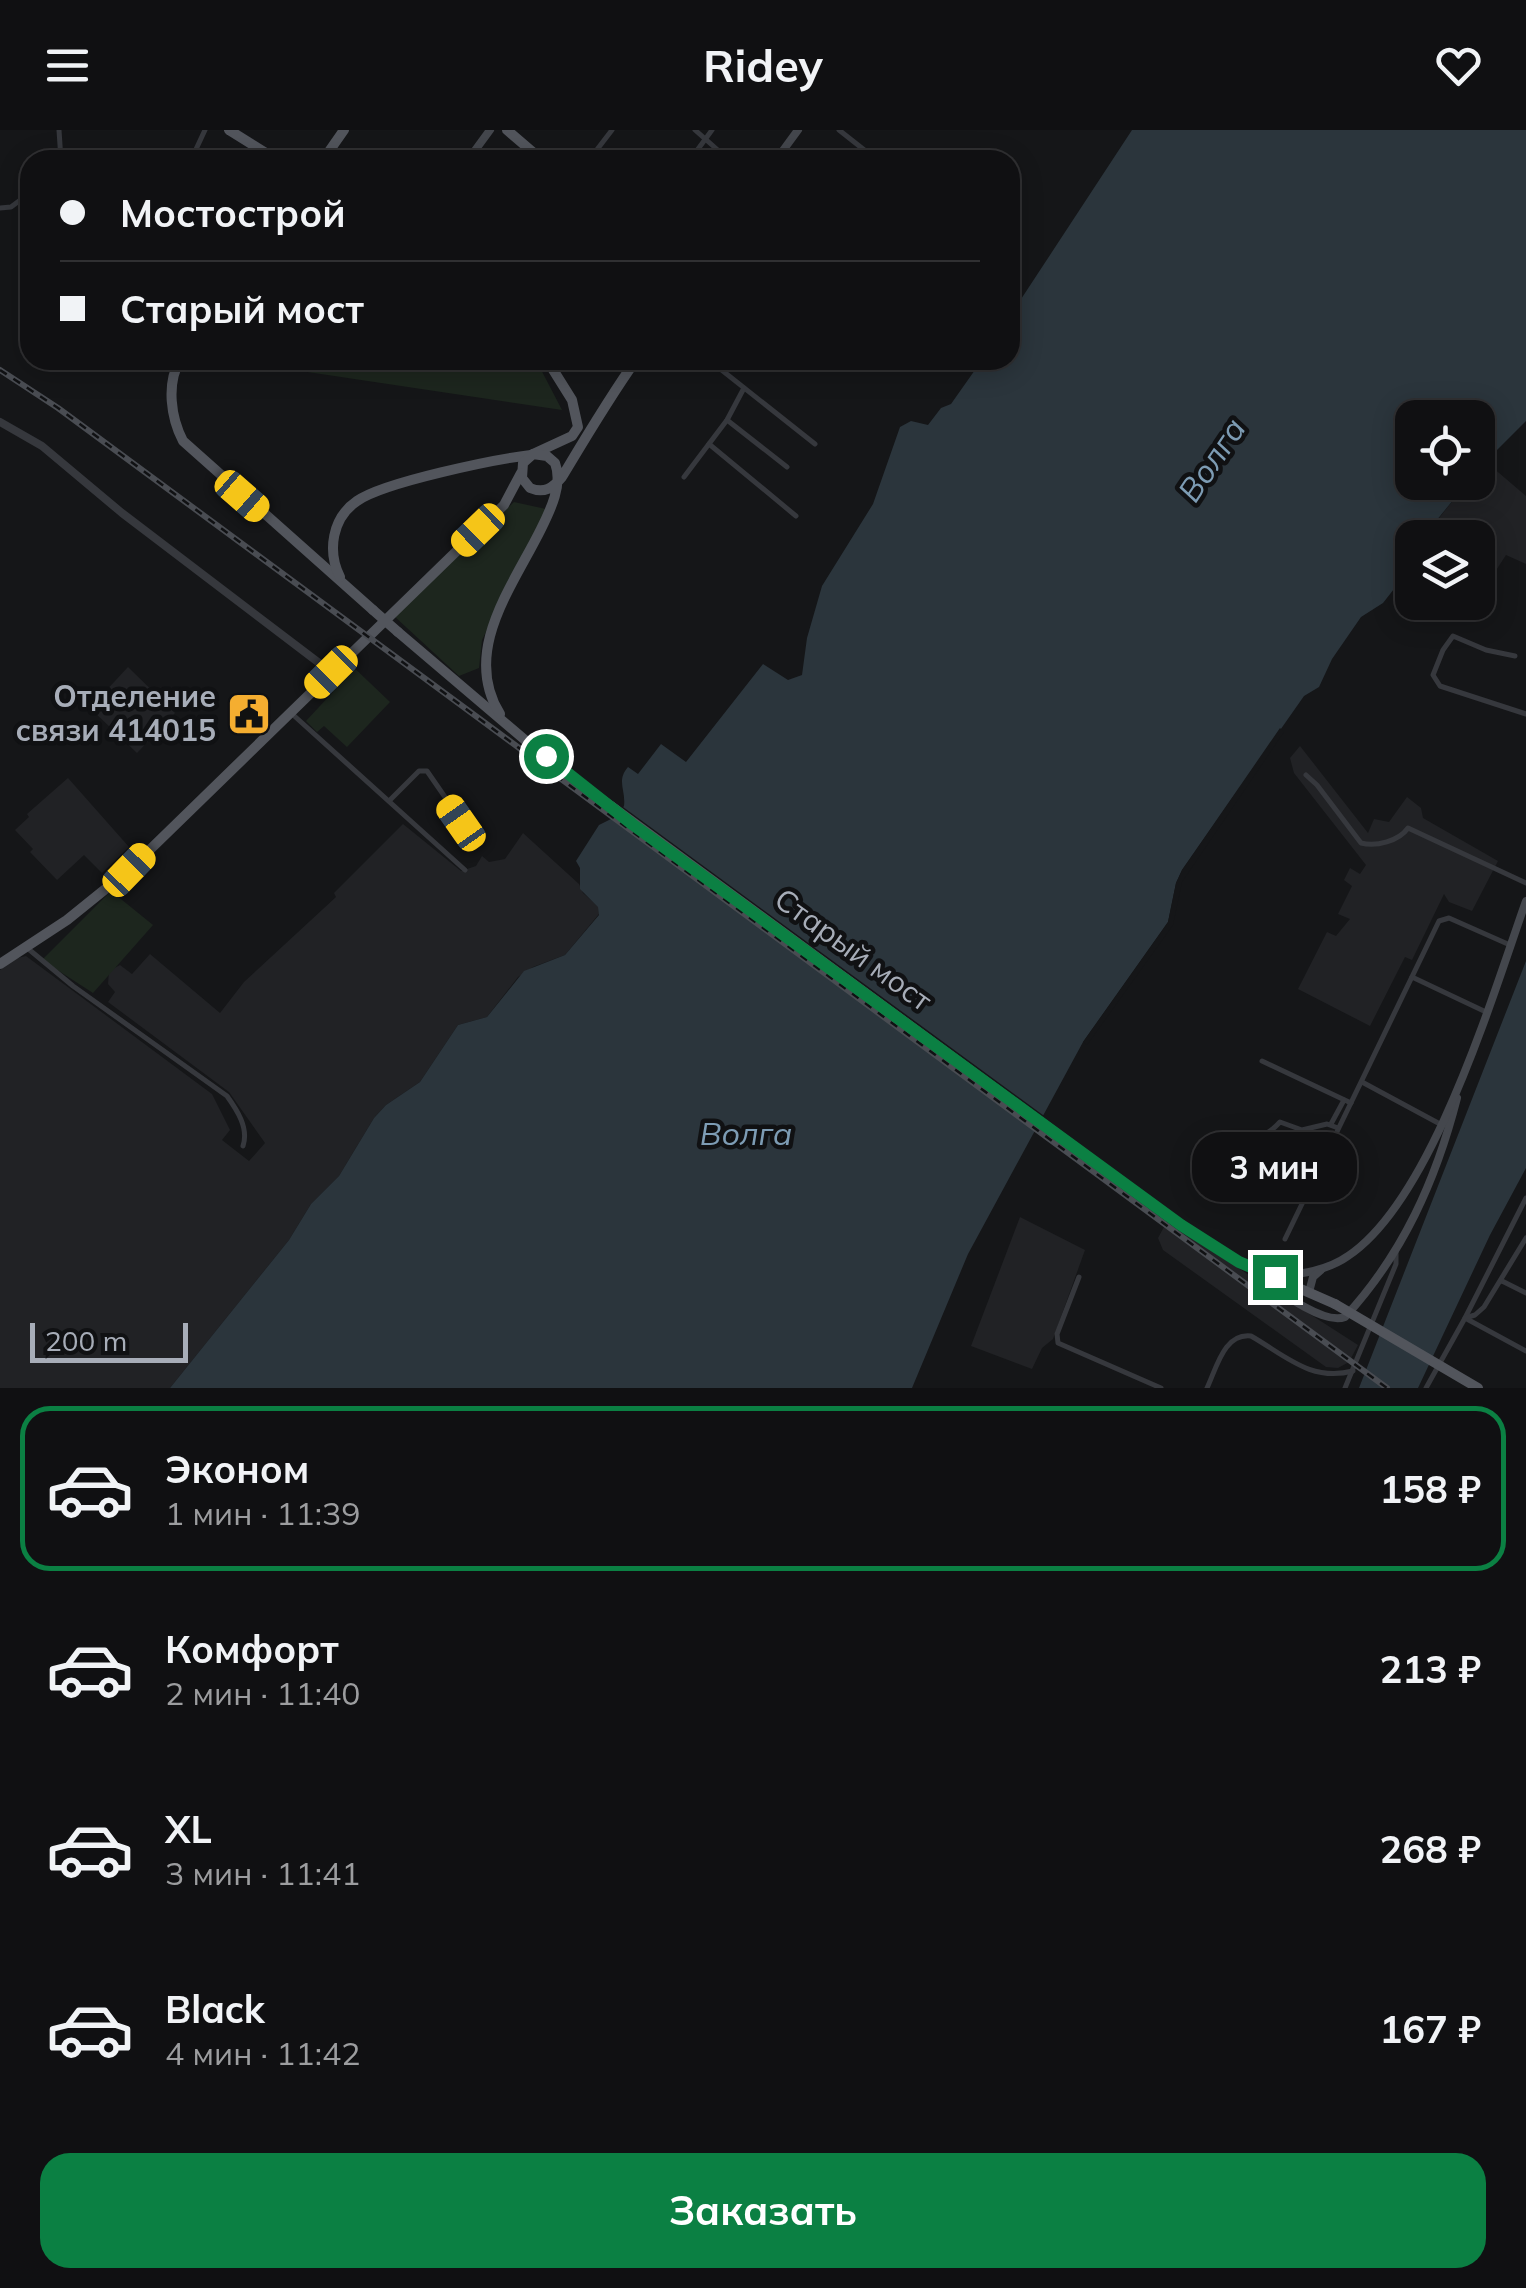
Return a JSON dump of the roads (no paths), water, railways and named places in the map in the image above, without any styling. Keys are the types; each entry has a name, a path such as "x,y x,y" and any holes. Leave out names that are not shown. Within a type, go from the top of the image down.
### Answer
{"main road":[{"path":"230,130 261,150"},
{"path":"507,130 530,150"},
{"path":"176,370 173,414 183,441 372,610 518,733"},
{"path":"350,590 334,564 333,537 340,520 358,500 457,470 532,455 572,436 577,429 577,415 554,370"},
{"path":"518,733 492,702 485,680 484,657 492,629 549,512 557,482 629,370"},
{"path":"0,964 119,879 504,504 523,463 532,455 547,456 555,462 557,482"},
{"path":"521,473 524,483 536,490"},
{"path":"504,504 536,490 546,490 557,482"},
{"name":"Старый мост","path":"518,733 632,824 1181,1225 1273,1281 1335,1304 1478,1388"},
{"path":"1273,1281 1324,1268 1352,1254 1386,1220 1417,1174 1463,1074 1526,901"},
{"path":"1273,1281 1323,1317 1338,1320 1356,1306 1414,1220 1442,1157 1463,1074"},
{"path":"1309,1292 1313,1277 1324,1268"}],"street":[{"path":"597,150 612,130"},
{"path":"695,130 716,150"},
{"path":"698,150 712,130"},
{"path":"843,131 865,150"},
{"path":"722,370 815,444"},
{"path":"684,477 727,420 744,388"},
{"path":"572,436 596,418"},
{"path":"727,420 786,466"},
{"path":"0,422 42,446 122,513 331,672"},
{"path":"709,444 796,516"},
{"path":"1515,656 1486,650 1454,636 1442,650 1433,676 1440,686 1526,714"},
{"path":"290,713 464,870"},
{"path":"390,800 420,771 427,771 476,842"},
{"path":"1306,774 1361,843 1398,838 1408,828 1526,883"},
{"path":"1330,1124 1362,1082 1442,919 1449,918 1510,945"},
{"path":"26,947 73,986 227,1096 246,1135 242,1146"},
{"path":"1412,977 1486,1012"},
{"path":"1262,1061 1347,1102"},
{"path":"1362,1082 1440,1124"},
{"path":"1284,1239 1347,1102"},
{"path":"1234,1154 1247,1142 1268,1136 1280,1122 1302,1130 1330,1124 1338,1128"},
{"path":"1211,1142 1234,1154 1241,1180"},
{"path":"1426,1388 1526,1198"},
{"path":"1464,1318 1480,1311 1522,1252 1526,1238"},
{"path":"1345,1388 1396,1264 1396,1250"},
{"path":"1079,1278 1057,1340 1060,1345 1161,1388"},
{"path":"1502,1281 1526,1294"},
{"path":"1464,1318 1526,1351"},
{"path":"1207,1388 1230,1340 1244,1335 1317,1374 1332,1376 1353,1371"}],"water":[{"name":"Волга","path":"1132,130 1526,130 1526,421 1495,452 1495,400 1395,400 1395,500 1453,500 1437,520 1395,520 1395,588 1383,603 1361,617 1332,659 1319,687 1304,696 1182,870 1168,922 1083,1042 968,1254 912,1388 170,1388 289,1240 311,1204 339,1176 374,1118 420,1082 458,1025 487,1017 524,971 565,955 599,915 598,907 580,889 576,861 599,825 617,816 624,806 622,781 628,767 638,774 661,744 686,762 763,664 788,680 802,675 807,638 822,586 873,504 900,427 911,421 928,425 941,408 951,404 975,370 1020,370 1020,301"},
{"path":"1526,961 1526,1168 1418,1388 1359,1388"}],"railway":[{"path":"0,370 58,408 1387,1388"}],"place":[{"name":"Отделение связи 414015","path":"249,714"}]}
